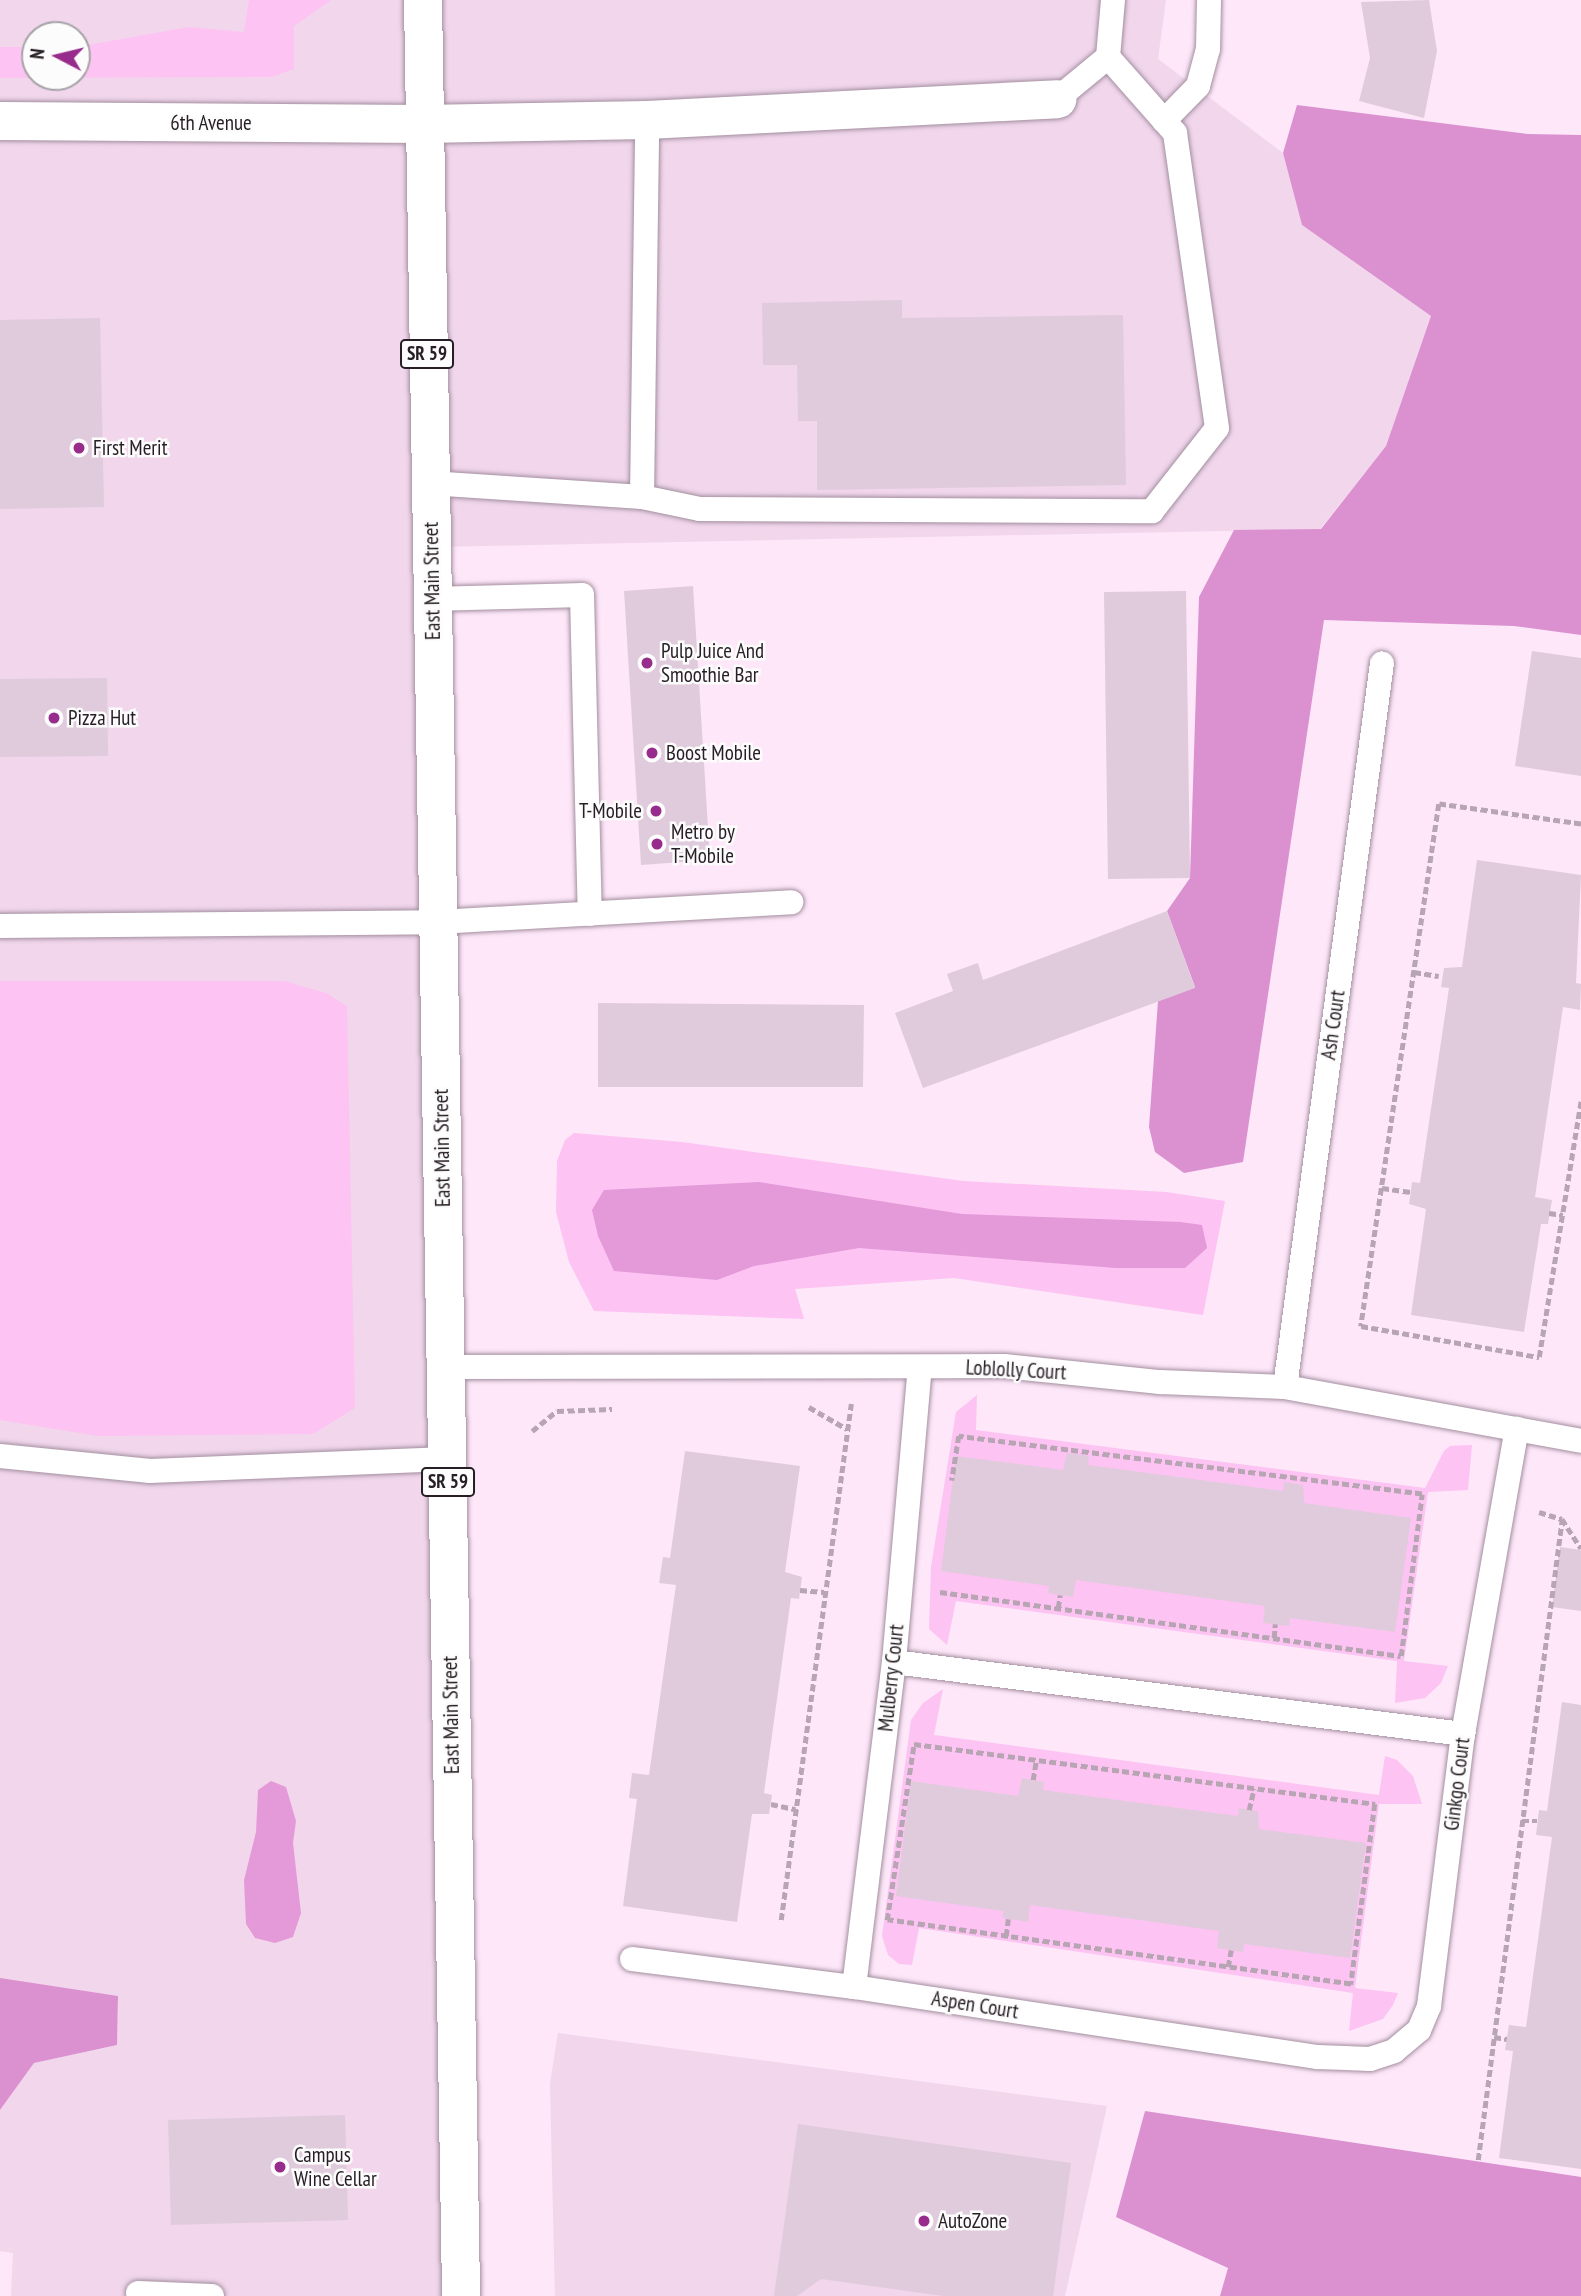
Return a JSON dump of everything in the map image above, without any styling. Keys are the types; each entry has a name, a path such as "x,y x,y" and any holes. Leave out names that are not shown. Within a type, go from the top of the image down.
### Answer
{"main road":[{"name":"East Main Street","path":"424,0 423,124 461,2296"},
{"name":"6th Avenue","path":"0,121 423,124 647,120 1057,99"}],"lane":[{"path":"1057,99 1108,57 1113,0"},
{"path":"1164,121 1198,86 1208,49 1209,0"},
{"path":"430,483 642,497 699,509 1152,510 1217,428 1175,133 1108,57"},
{"path":"642,497 647,120"},
{"path":"432,599 582,595 590,914"},
{"name":"Ash Court","path":"1284,1387 1382,663"},
{"path":"0,926 438,922 791,902"},
{"name":"Loblolly Court","path":"445,1367 1004,1366 1160,1382 1284,1387 1581,1441"},
{"name":"Mulberry Court","path":"854,1987 894,1662 920,1367"},
{"name":"Ginkgo Court","path":"1318,2057 1370,2059 1394,2051 1419,2029 1430,2006 1463,1734 1517,1429"},
{"path":"0,1456 150,1471 447,1459"},
{"path":"894,1662 1463,1734"},
{"name":"Aspen Court","path":"632,1959 854,1987 1318,2057"},
{"path":"138,2294 212,2296"}],"path":[{"path":"1581,824 1439,804 1362,1326 1539,1357 1581,1101"},
{"path":"1414,972 1439,976"},
{"path":"1382,1188 1410,1192"},
{"path":"1549,1213 1563,1215"},
{"path":"781,1920 851,1399"},
{"path":"798,1407 811,1407 847,1429"},
{"path":"532,1431 557,1411 626,1408"},
{"path":"940,1592 1401,1656 1422,1494 1293,1481 959,1436 951,1488"},
{"path":"1478,2160 1562,1519 1581,1548"},
{"path":"800,1590 824,1592"},
{"path":"1058,1608 1060,1595"},
{"path":"1274,1638 1275,1624"},
{"path":"914,1744 1036,1760 1375,1804 1351,1984 887,1920 914,1744"},
{"path":"1033,1780 1036,1760"},
{"path":"1249,1810 1254,1788"},
{"path":"771,1804 795,1809"},
{"path":"1522,1821 1537,1821"},
{"path":"1006,1937 1008,1919"},
{"path":"1228,1967 1231,1950"},
{"path":"1494,2037 1507,2039"}],"shaded area":[{"path":"0,0 1166,0 1158,59 1283,153 1302,225 1431,316 1386,446 1320,529 432,547 461,2296 11,2296 13,2253 0,2251 0,2110 34,2063 117,2045 118,1996 0,1979"},
{"path":"249,0 331,0 294,26 294,69 272,77 91,78 91,44 189,27 244,32"},
{"path":"0,47 21,47 21,78 0,78"},
{"path":"1297,105 1527,134 1581,135 1581,635 1514,626 1324,620 1243,1162 1184,1173 1155,1152 1149,1127 1158,1001 1195,987 1167,911 1190,878 1199,597 1234,530 1321,529 1386,446 1431,316 1302,225 1283,153"},
{"path":"0,981 284,981 326,993 347,1006 355,1408 313,1434 98,1436 0,1420"},
{"path":"574,1133 682,1142 963,1181 1166,1192 1225,1201 1203,1315 954,1278 795,1289 804,1319 594,1311 569,1262 556,1212 557,1161 565,1140"},
{"path":"759,1182 962,1214 1202,1225 1207,1248 1185,1268 1116,1268 859,1248 754,1266 717,1280 614,1271 598,1236 592,1210 604,1190"},
{"path":"977,1395 976,1430 1425,1488 1444,1451 1450,1446 1472,1445 1468,1490 1428,1492 1404,1661 1448,1666 1441,1683 1425,1698 1395,1703 1397,1661 956,1601 947,1645 929,1629 931,1567 956,1412"},
{"path":"943,1689 934,1735 1379,1795 1385,1756 1397,1760 1413,1776 1422,1804 1379,1804 1355,1988 1398,1993 1383,2019 1349,2031 1353,1993 919,1928 912,1965 899,1964 888,1955 882,1936 911,1720 923,1703"},
{"path":"271,1781 286,1787 296,1821 293,1843 301,1913 293,1937 275,1943 255,1938 246,1924 244,1880 256,1832 258,1790"},
{"path":"0,1978 118,1996 117,2045 34,2063 0,2110"},
{"path":"558,2033 1107,2106 1065,2296 555,2296 550,2084"},
{"path":"1145,2111 1581,2177 1581,2296 1220,2296 1228,2268 1116,2217"}],"building":[{"path":"1429,0 1437,51 1424,118 1359,101 1370,58 1361,2"},
{"path":"902,300 902,318 1123,315 1126,485 817,490 817,421 798,421 797,365 763,365 762,303"},
{"path":"100,318 104,507 0,509 0,320"},
{"path":"693,586 710,860 641,865 624,591"},
{"path":"1186,591 1190,878 1108,879 1104,592"},
{"path":"1532,651 1581,658 1581,776 1515,766"},
{"name":"Pizza Hut","path":"107,678 108,756 0,757 0,679"},
{"path":"1477,860 1581,875 1576,983 1581,984 1580,1010 1563,1007 1535,1197 1552,1200 1548,1224 1541,1224 1524,1332 1411,1315 1426,1209 1409,1204 1412,1182 1420,1183 1449,988 1441,987 1444,968 1462,967"},
{"path":"1167,911 1195,988 923,1088 895,1013 953,991 947,974 978,963 983,980"},
{"path":"598,1003 864,1005 863,1087 598,1087"},
{"path":"685,1451 800,1466 785,1572 802,1577 799,1599 791,1598 764,1793 772,1795 769,1814 752,1814 737,1922 623,1906 637,1799 629,1798 632,1773 649,1775 676,1585 659,1583 663,1557 670,1558"},
{"path":"1067,1453 1089,1456 1088,1465 1283,1491 1284,1482 1303,1485 1304,1503 1411,1518 1395,1632 1290,1618 1289,1626 1263,1623 1265,1606 1076,1580 1073,1597 1048,1593 1049,1586 941,1571 956,1456 1063,1470"},
{"path":"1560,1547 1581,1550 1581,1611 1552,1607"},
{"path":"1562,1702 1581,1705 1581,2169 1499,2158 1513,2051 1505,2050 1509,2025 1526,2027 1552,1837 1536,1835 1539,1810 1547,1811"},
{"path":"1022,1778 1044,1782 1043,1790 1238,1816 1239,1808 1258,1811 1259,1829 1366,1843 1350,1958 1244,1944 1243,1952 1217,1948 1219,1931 1030,1905 1028,1922 1003,1918 1003,1911 896,1896 911,1781 1018,1796"},
{"path":"345,2115 348,2220 171,2225 168,2120"},
{"name":"AutoZone","path":"798,2124 1071,2163 1053,2296 943,2296 821,2279 797,2296 774,2296"}],"place":[{"name":"First Merit","path":"79,448"},
{"name":"Pulp Juice And Smoothie Bar","path":"647,663"},
{"name":"Pizza Hut","path":"54,718"},
{"name":"Boost Mobile","path":"652,753"},
{"name":"T-Mobile","path":"656,811"},
{"name":"Metro by T-Mobile","path":"657,844"},
{"name":"Campus Wine Cellar","path":"280,2167"},
{"name":"AutoZone","path":"924,2221"}]}
